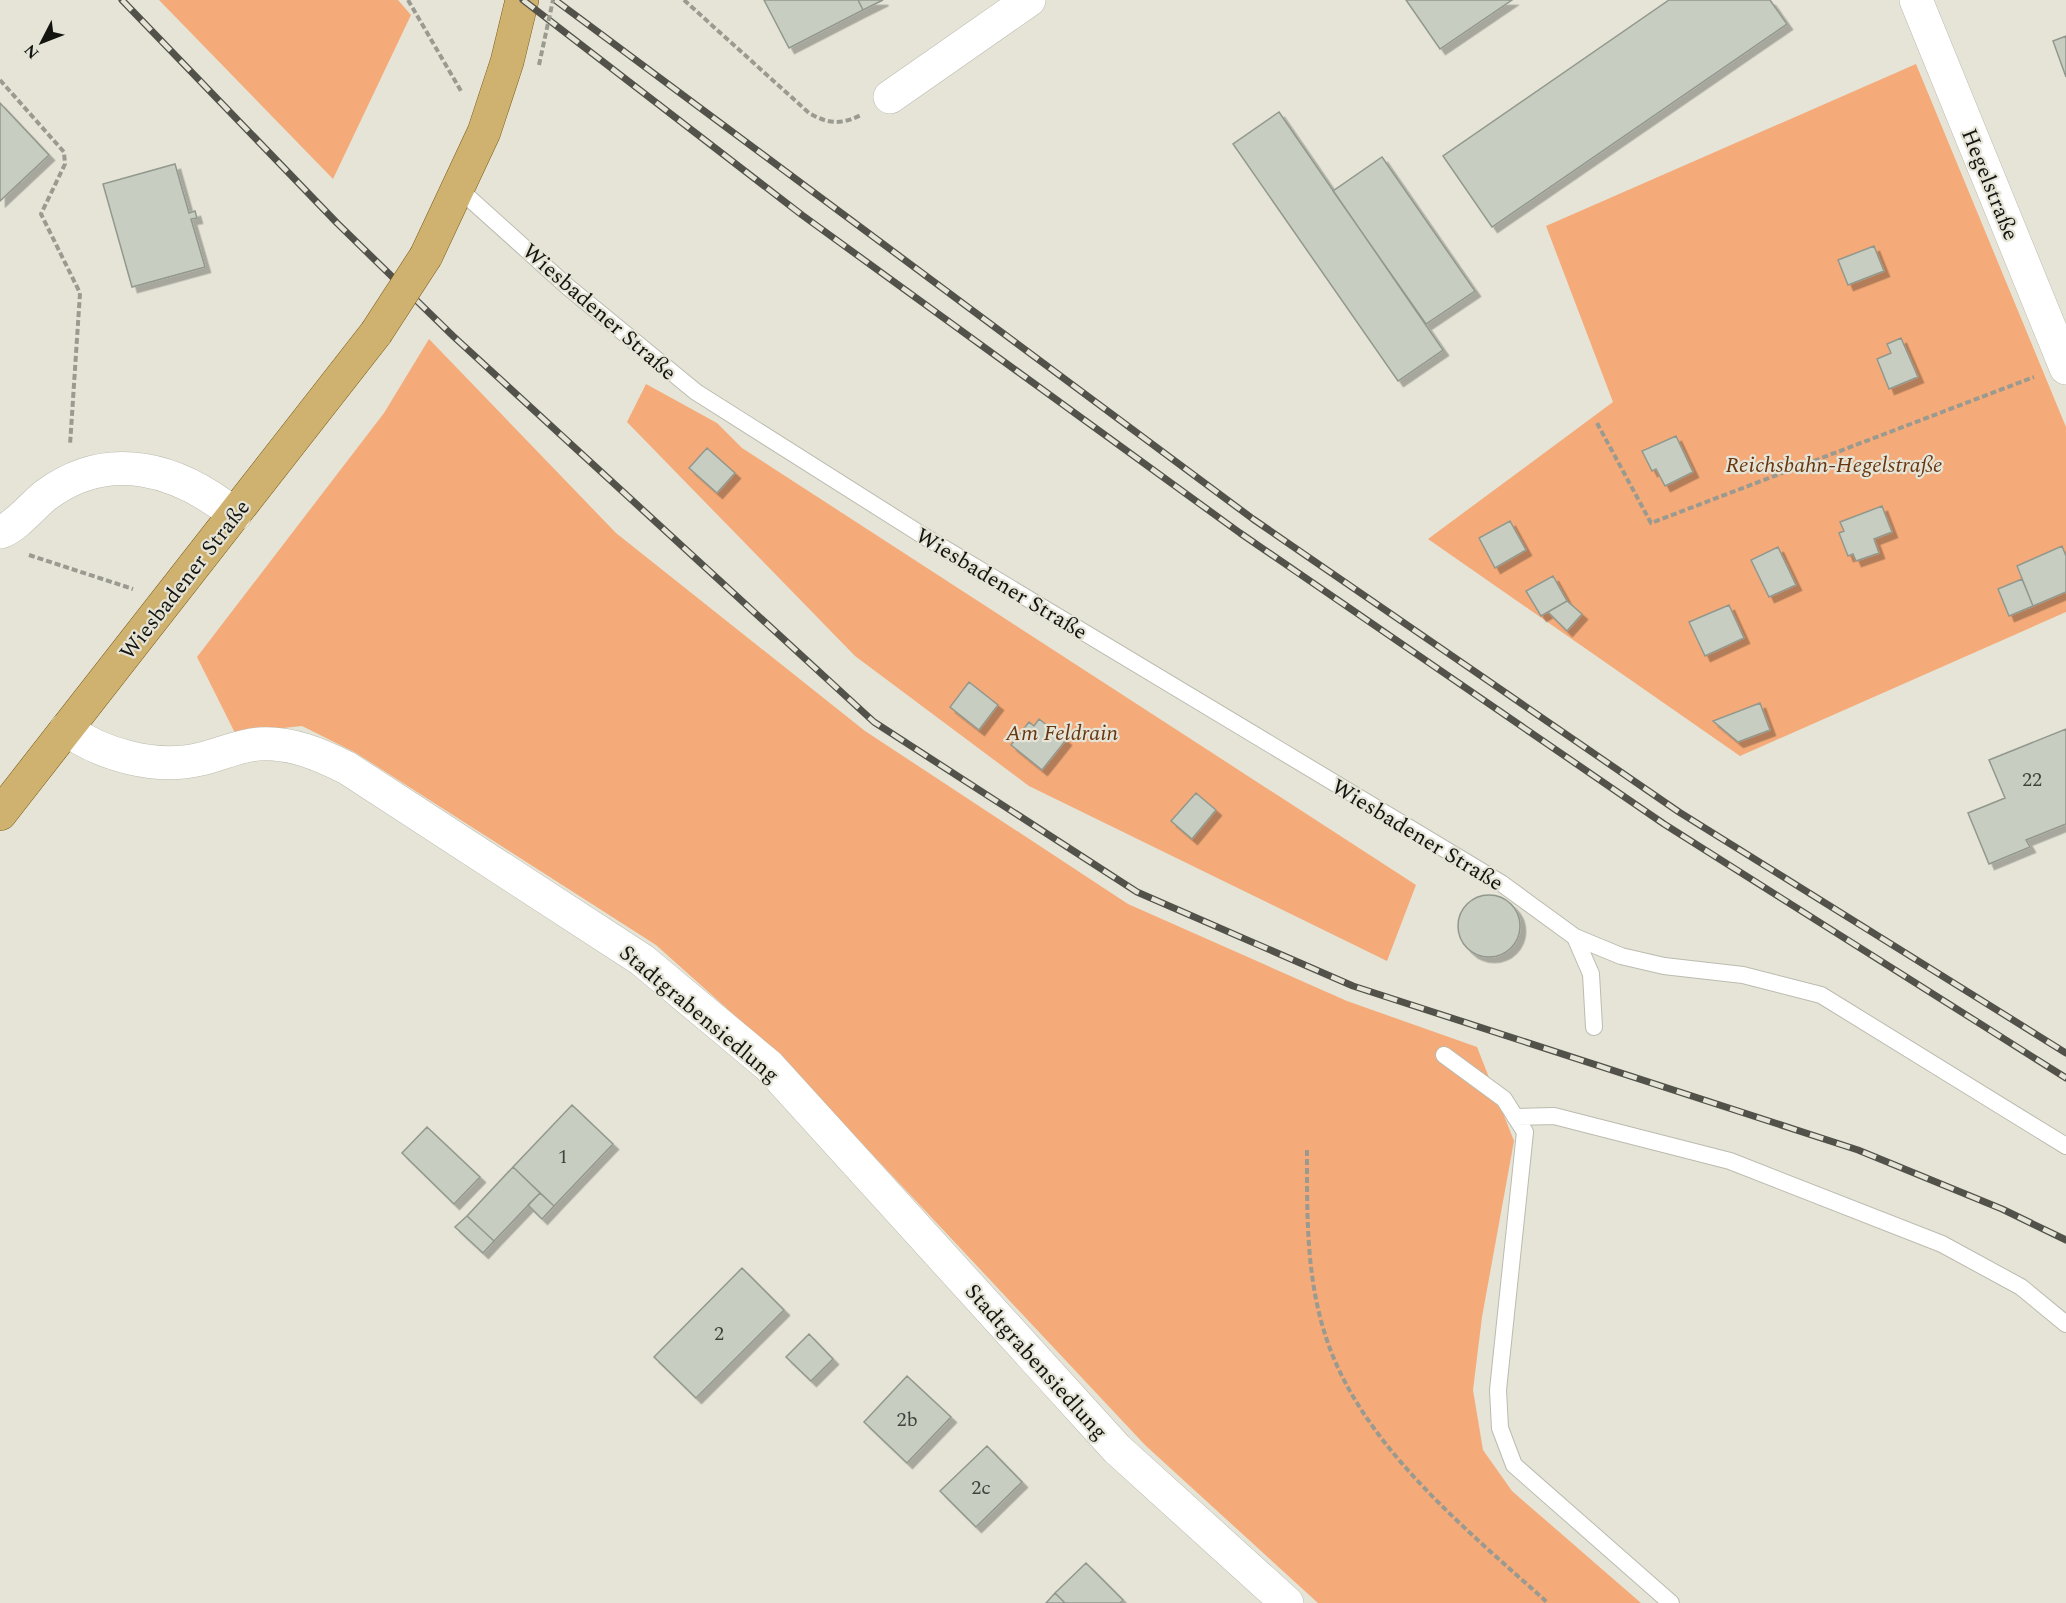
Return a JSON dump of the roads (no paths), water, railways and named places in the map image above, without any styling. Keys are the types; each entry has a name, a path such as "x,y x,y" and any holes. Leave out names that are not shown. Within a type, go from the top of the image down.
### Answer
{"main road":[{"name":"Wiesbadener Straße","path":"0,814 376,333 426,256 484,132 507,62 522,0"}],"street":[{"path":"890,98 1029,0"},
{"name":"Hegelstraße","path":"1916,0 2065,366"},
{"path":"6,538 47,494 78,477 114,466 137,468 179,480 210,494 235,514"},
{"name":"Stadtgrabensiedlung","path":"66,729 98,748 139,759 166,762 200,760 258,744 287,745 315,752 347,768 642,960 769,1066 1117,1449 1287,1603"}],"lane":[{"name":"Wiesbadener Straße","path":"459,189 568,286 696,392 932,541 1501,883 1575,937 1621,956 1664,966 1743,975 1821,995 2066,1146"},
{"path":"1575,937 1591,975 1594,1027"},
{"path":"1444,1055 1504,1099 1525,1132 1498,1390 1500,1428 1514,1465 1671,1603"},
{"path":"1515,1117 1554,1116 1730,1161 1942,1244 2021,1287 2066,1324"}],"railway":[{"path":"122,0 337,223 453,336 874,722 1137,892 1353,986 1858,1150 2002,1209 2066,1240"},
{"path":"523,0 802,215 1240,533 1664,824 2066,1078"},
{"path":"555,0 1253,519 1679,812 2066,1053"}],"park label":[{"name":"Reichsbahn-Hegelstraße","path":"1834,464"},
{"name":"Am Feldrain","path":"1062,732"}]}
